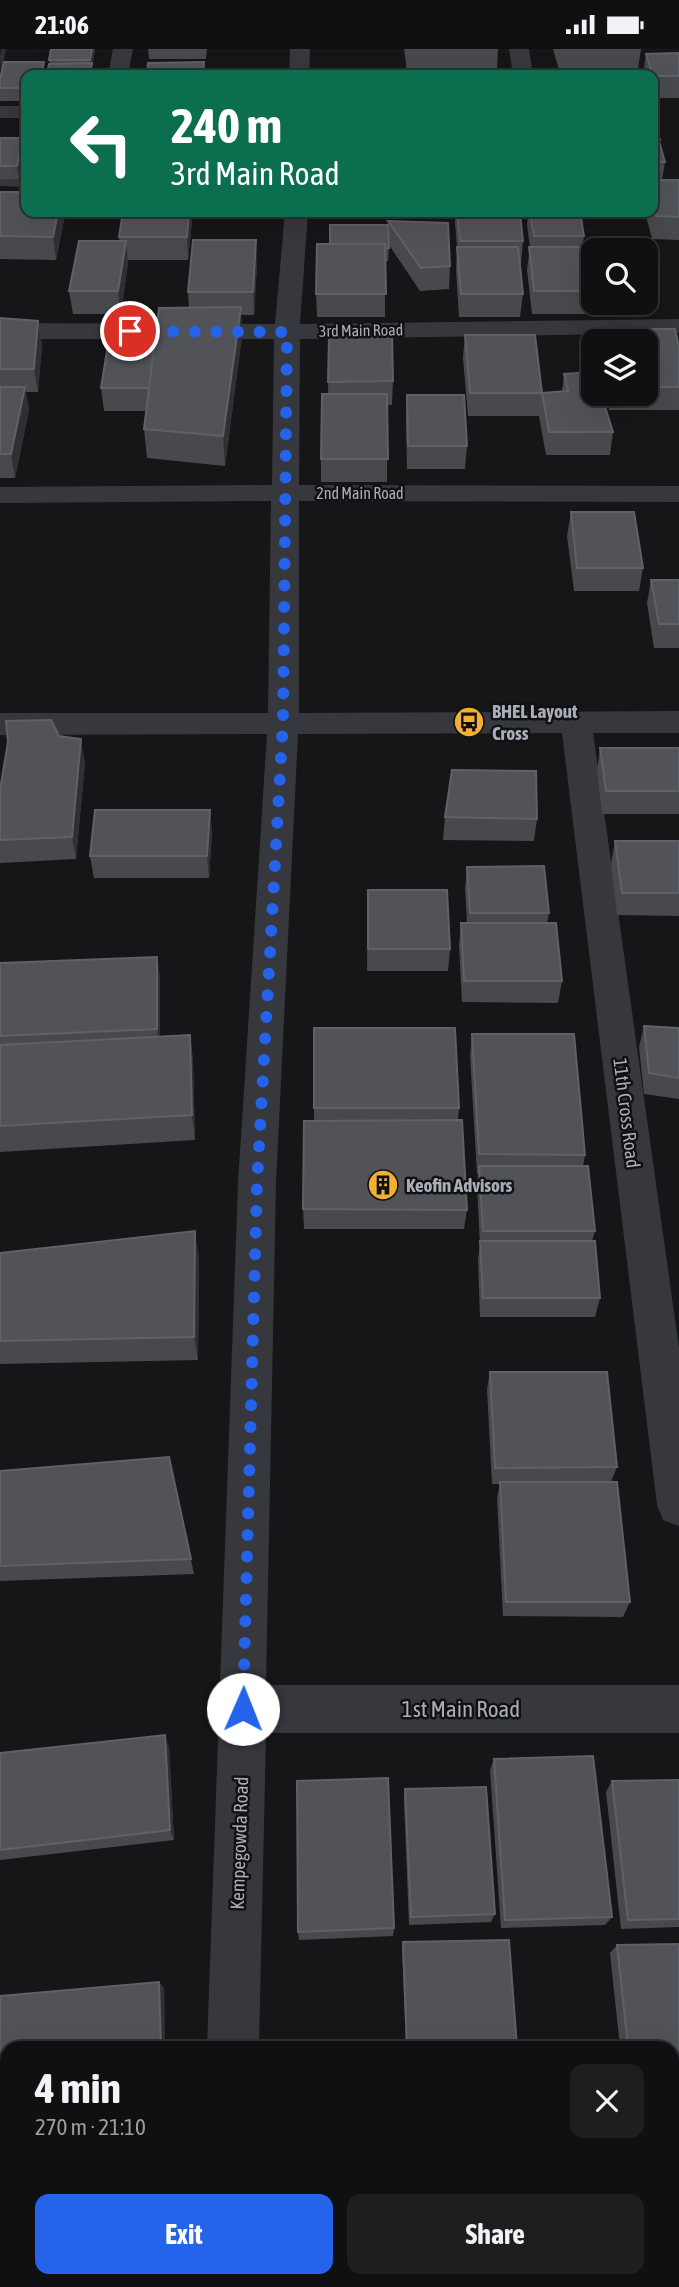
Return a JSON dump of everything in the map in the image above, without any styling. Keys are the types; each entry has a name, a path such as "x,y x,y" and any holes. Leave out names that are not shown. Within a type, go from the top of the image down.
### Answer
{"street":[{"path":"119,70 123,49"},
{"path":"299,70 300,49"},
{"path":"519,49 522,70"},
{"path":"0,112 21,112"},
{"path":"0,179 21,180"},
{"name":"Kempegowda Road","path":"233,2041 257,1183 283,722 287,332 296,217"},
{"name":"3rd Main Road","path":"0,331 287,332 679,326"},
{"name":"2nd Main Road","path":"0,495 679,494"},
{"name":"11th Cross Road","path":"576,722 679,1505"},
{"path":"0,725 679,722"},
{"name":"1st Main Road","path":"243,1709 679,1709"}],"building":[{"path":"51,49 92,49 90,60 49,60"},
{"path":"679,53 679,76 658,76 658,70 651,70 646,54"},
{"path":"4,62 44,62 42,70 21,70 21,88 0,88"},
{"path":"204,62 203,70 147,70 148,63"},
{"path":"92,63 91,70 48,70 49,64"},
{"path":"0,138 21,138 17,166 0,166"},
{"path":"658,138 665,162 658,162"},
{"path":"658,180 679,180 679,217 658,216"},
{"path":"0,192 21,192 21,217 57,217 53,237 0,236"},
{"path":"122,217 189,217 187,237 119,237"},
{"path":"458,217 521,217 523,241 460,241"},
{"path":"531,217 581,217 584,236 534,236"},
{"path":"388,221 448,223 450,266 421,268"},
{"path":"330,225 388,225 389,248 385,248 385,244 330,244"},
{"path":"193,240 256,240 253,292 188,292"},
{"path":"79,241 126,241 118,291 69,291"},
{"path":"317,244 385,244 386,294 316,294"},
{"path":"457,247 518,247 523,294 461,294"},
{"path":"529,247 581,247 581,291 534,291"},
{"path":"241,307 223,436 144,429 159,308"},
{"path":"0,318 38,321 34,369 0,369"},
{"path":"658,329 675,329 679,346 679,387 658,387"},
{"path":"110,331 156,332 149,388 101,388"},
{"path":"329,334 392,335 393,381 328,382"},
{"path":"465,335 535,335 542,393 470,393"},
{"path":"581,373 581,406 605,406 613,432 549,432 542,393 568,391 564,374"},
{"path":"0,387 25,387 11,454 0,454"},
{"path":"322,394 387,394 388,459 321,459"},
{"path":"407,395 464,395 467,446 408,446"},
{"path":"571,512 634,512 643,568 577,568"},
{"path":"651,580 679,580 679,624 659,624"},
{"path":"51,720 59,736 81,739 72,837 0,840 0,790 8,742 6,721"},
{"path":"600,748 679,748 679,791 606,791"},
{"path":"452,770 536,771 537,819 445,817"},
{"path":"95,810 210,810 207,856 90,856"},
{"path":"615,841 679,841 679,893 622,893"},
{"path":"544,866 549,913 470,913 467,867"},
{"path":"368,890 447,890 450,949 368,949"},
{"path":"461,923 556,923 562,981 464,981"},
{"path":"157,957 157,1029 0,1036 0,963"},
{"path":"644,1026 679,1028 679,1078 649,1073"},
{"path":"314,1028 455,1028 459,1108 314,1108"},
{"path":"472,1034 574,1034 585,1155 479,1154"},
{"path":"190,1035 192,1115 0,1126 0,1045"},
{"name":"Keofin Advisors","path":"462,1120 467,1210 303,1209 304,1121"},
{"path":"479,1166 588,1166 595,1231 483,1231"},
{"path":"195,1231 194,1337 0,1341 0,1253"},
{"path":"480,1241 595,1241 600,1298 483,1298"},
{"path":"490,1372 607,1372 617,1467 495,1468"},
{"path":"169,1457 191,1559 0,1566 0,1471"},
{"path":"500,1482 617,1482 630,1602 506,1602"},
{"path":"165,1735 170,1830 0,1850 0,1753"},
{"path":"593,1756 612,1917 505,1920 494,1759"},
{"path":"388,1778 394,1928 298,1932 297,1781"},
{"path":"679,1780 679,1919 628,1920 612,1781"},
{"path":"486,1787 495,1914 411,1917 405,1789"},
{"path":"509,1940 517,2041 407,2041 403,1942"},
{"path":"679,1944 679,2041 627,2041 617,1945"},
{"path":"159,1982 161,2041 0,2041 0,1996"}],"place":[{"name":"BHEL Layout Cross","path":"469,722"},
{"name":"Keofin Advisors","path":"383,1185"}],"route":[{"path":"130,331 287,332 283,722 257,1183 243,1709"}]}
